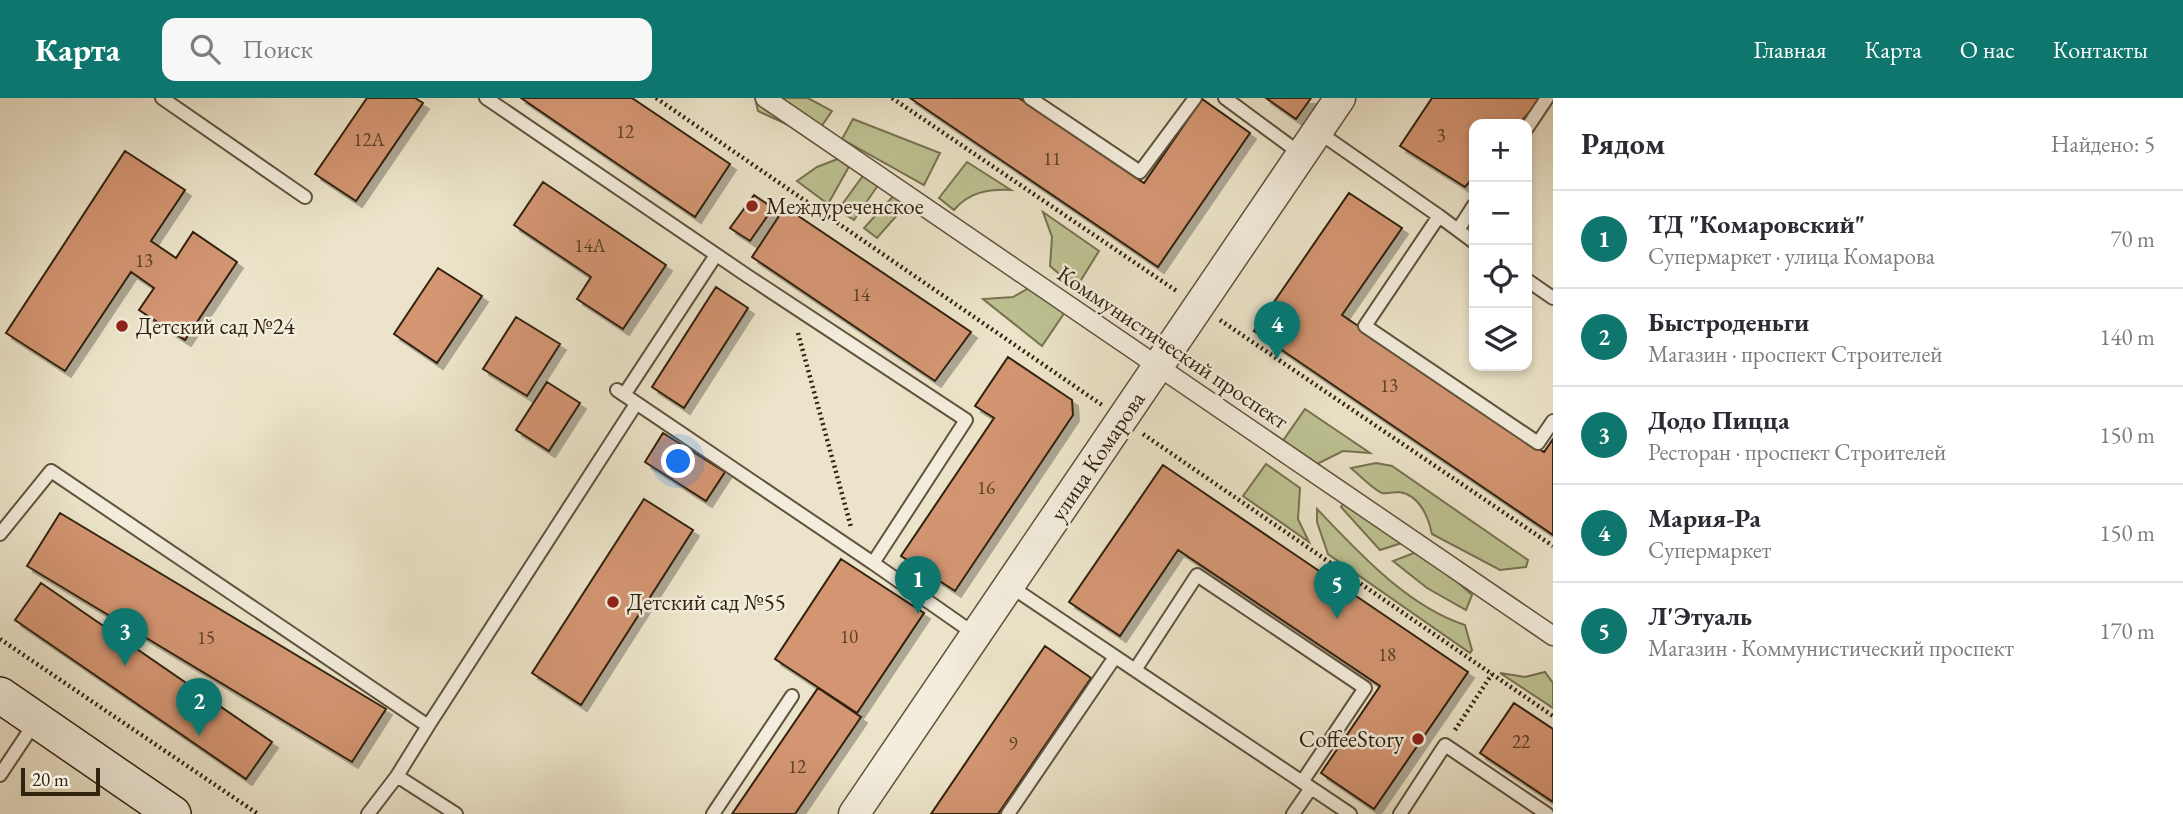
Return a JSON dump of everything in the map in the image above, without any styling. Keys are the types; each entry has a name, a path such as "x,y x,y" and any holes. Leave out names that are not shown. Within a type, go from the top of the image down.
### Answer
{"main road":[{"path":"0,695 173,814"}],"street":[{"name":"Коммунистический проспект","path":"765,98 1553,636"},
{"name":"улица Комарова","path":"854,814 1340,98"}],"lane":[{"path":"162,98 305,197"},
{"path":"486,98 966,420 873,564"},
{"path":"1030,98 1140,172 1195,98"},
{"path":"1224,98 1309,142 1439,216 1469,238"},
{"path":"1532,120 1547,98"},
{"path":"1458,230 1469,213"},
{"path":"1439,216 1365,326 1538,443 1553,421"},
{"path":"716,254 620,392 976,635"},
{"path":"1532,283 1553,299"},
{"path":"368,814 397,776 636,404"},
{"path":"0,534 51,471 428,726"},
{"path":"1135,670 1197,575 1365,688 1307,785 1293,814"},
{"path":"1010,586 1350,814"},
{"path":"1008,814 1115,657"},
{"path":"713,814 792,695"},
{"path":"0,775 37,720"},
{"path":"1400,814 1445,745 1547,814"},
{"path":"397,776 456,814"}],"path":[{"path":"789,303 859,554"},
{"path":"0,639 258,814"},
{"path":"1445,745 1492,674"}],"green space":[{"path":"755,98 808,98 832,111 814,137 758,111"},
{"path":"853,119 940,153 924,185 842,139"},
{"path":"843,157 851,163 828,204 797,181 817,167"},
{"path":"967,162 1011,190 994,190 973,195 954,210 939,198"},
{"path":"865,173 881,181 854,220 838,210"},
{"path":"896,193 906,205 877,238 864,228"},
{"path":"1043,212 1099,251 1076,288 1050,266 1052,237"},
{"path":"1034,285 1067,309 1042,346 983,299 1013,297"},
{"path":"1305,409 1370,453 1343,451 1313,466 1280,445"},
{"path":"1376,463 1392,466 1528,560 1526,567 1500,570 1432,534 1422,507 1412,497 1399,492 1379,492 1351,468"},
{"path":"1266,464 1300,488 1298,519 1309,542 1243,496"},
{"path":"1352,492 1408,541 1380,550 1341,507"},
{"path":"1317,509 1367,560 1403,591 1423,605 1465,625 1472,650 1470,653 1328,554 1317,522"},
{"path":"1422,550 1472,595 1466,610 1427,588 1393,561"},
{"path":"1545,672 1553,683 1553,708 1500,673 1525,677"}],"building":[{"path":"367,98 415,98 423,103 356,201 315,174"},
{"path":"521,98 632,98 730,164 695,217"},
{"path":"910,98 1019,98 1144,183 1202,99 1250,133 1158,267"},
{"path":"1266,98 1311,98 1296,119"},
{"path":"1432,98 1542,98 1523,119 1469,119 1469,183 1465,187 1400,146"},
{"path":"125,151 185,190 151,241 176,258 193,232 237,262 185,340 139,310 154,288 131,272 65,371 6,333"},
{"path":"543,182 666,265 623,329 577,299 591,277 514,225"},
{"path":"1349,193 1402,228 1342,315 1544,452 1553,439 1553,535 1254,331"},
{"path":"754,195 773,208 750,241 730,228"},
{"path":"785,207 971,332 935,381 752,257"},
{"path":"438,268 482,296 437,363 394,334"},
{"path":"716,287 748,308 684,408 652,387"},
{"path":"516,317 560,344 527,396 483,369"},
{"path":"1008,357 1072,400 1073,415 955,591 901,556 994,418 975,406"},
{"path":"547,382 580,403 549,451 516,430"},
{"path":"663,433 725,472 706,501 645,462"},
{"path":"1163,465 1468,672 1374,809 1321,773 1380,686 1178,550 1120,636 1069,602"},
{"name":"Детский сад №55","path":"644,499 693,530 581,705 532,673"},
{"path":"60,513 386,709 352,762 27,566"},
{"path":"841,559 924,613 857,713 775,659"},
{"path":"41,583 272,742 246,779 15,620"},
{"path":"1045,646 1091,678 998,814 931,814"},
{"path":"818,688 861,717 795,814 732,814"},
{"path":"1514,703 1553,729 1553,802 1480,753"}],"place":[{"name":"Междуреченское","path":"752,206"},
{"name":"Детский сад №24","path":"122,326"},
{"name":"Мария-Ра","path":"1277,359"},
{"name":"Детский сад №55","path":"613,602"},
{"name":"ТД \"Комаровский\"","path":"918,614"},
{"name":"Л'Этуаль","path":"1337,619"},
{"name":"Додо Пицца","path":"125,666"},
{"name":"Быстроденьги","path":"199,736"},
{"name":"CoffeeStory","path":"1418,739"}]}
